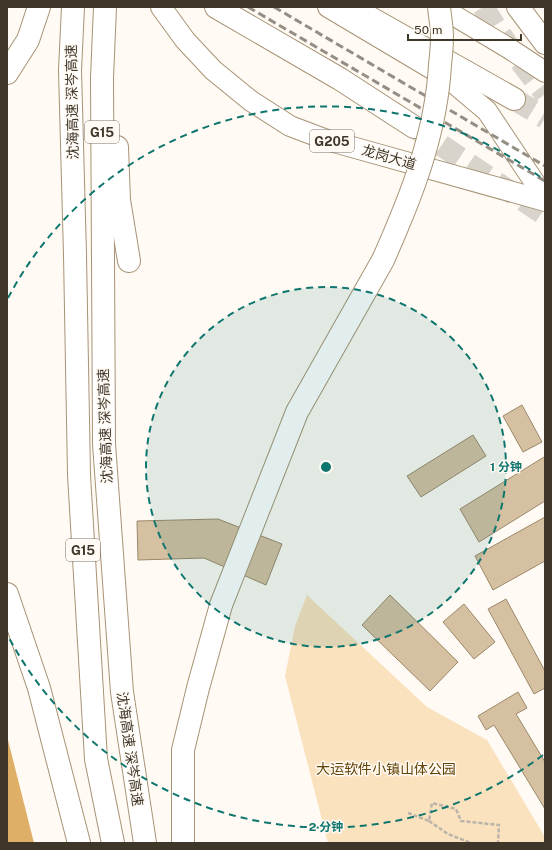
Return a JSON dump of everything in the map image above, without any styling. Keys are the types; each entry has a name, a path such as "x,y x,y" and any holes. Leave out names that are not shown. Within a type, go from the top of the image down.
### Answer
{"highway":[{"path":"13,65 28,40 39,7"},
{"name":"沈海高速 深岑高速","path":"73,7 70,70 75,255 78,476 96,759 113,843"},
{"name":"沈海高速 深岑高速","path":"105,7 102,78 117,258 104,444 122,692 145,843"},
{"path":"117,258 119,200 114,76 118,7"},
{"path":"216,7 340,79 414,127"},
{"path":"351,7 514,99"},
{"path":"183,843 183,750 198,688 221,605 297,412 383,260 408,203 426,149 435,110 440,76 442,38 440,7"},
{"path":"518,7 545,43"},
{"path":"7,594 39,688 79,843"}],"main road":[{"name":"龙岗大道","path":"161,7 185,40 213,70 251,101 290,126 327,140 545,200"},
{"path":"328,7 449,79 487,111 545,200"},
{"path":"440,7 545,72"}],"path":[{"path":"429,821 432,803 456,809 461,821 499,825 498,843"},
{"path":"408,813 429,821 448,834 471,843"}],"green space":[{"name":"大运软件小镇山体公园","path":"307,595 427,707 487,740 545,837 545,843 328,843 285,676 295,626"}],"shaded area":[{"path":"7,736 34,843 7,843"}],"building":[{"path":"522,405 542,442 523,452 503,416"},
{"path":"473,435 486,456 421,497 407,476"},
{"path":"544,457 545,501 479,542 460,509"},
{"path":"545,517 545,561 493,590 475,556"},
{"path":"218,519 282,544 266,585 204,558 138,560 137,521"},
{"path":"390,595 458,662 430,691 362,625"},
{"path":"506,599 545,671 545,688 534,694 488,609"},
{"path":"464,604 495,642 474,659 443,622"},
{"path":"518,692 527,708 516,714 545,762 545,809 494,725 486,730 478,716"}],"tunnel":[{"path":"483,7 507,44 545,94"},
{"path":"514,99 545,118"},
{"path":"414,127 545,215"}],"railway":[{"path":"248,7 545,181"},
{"path":"274,7 545,166"}]}
